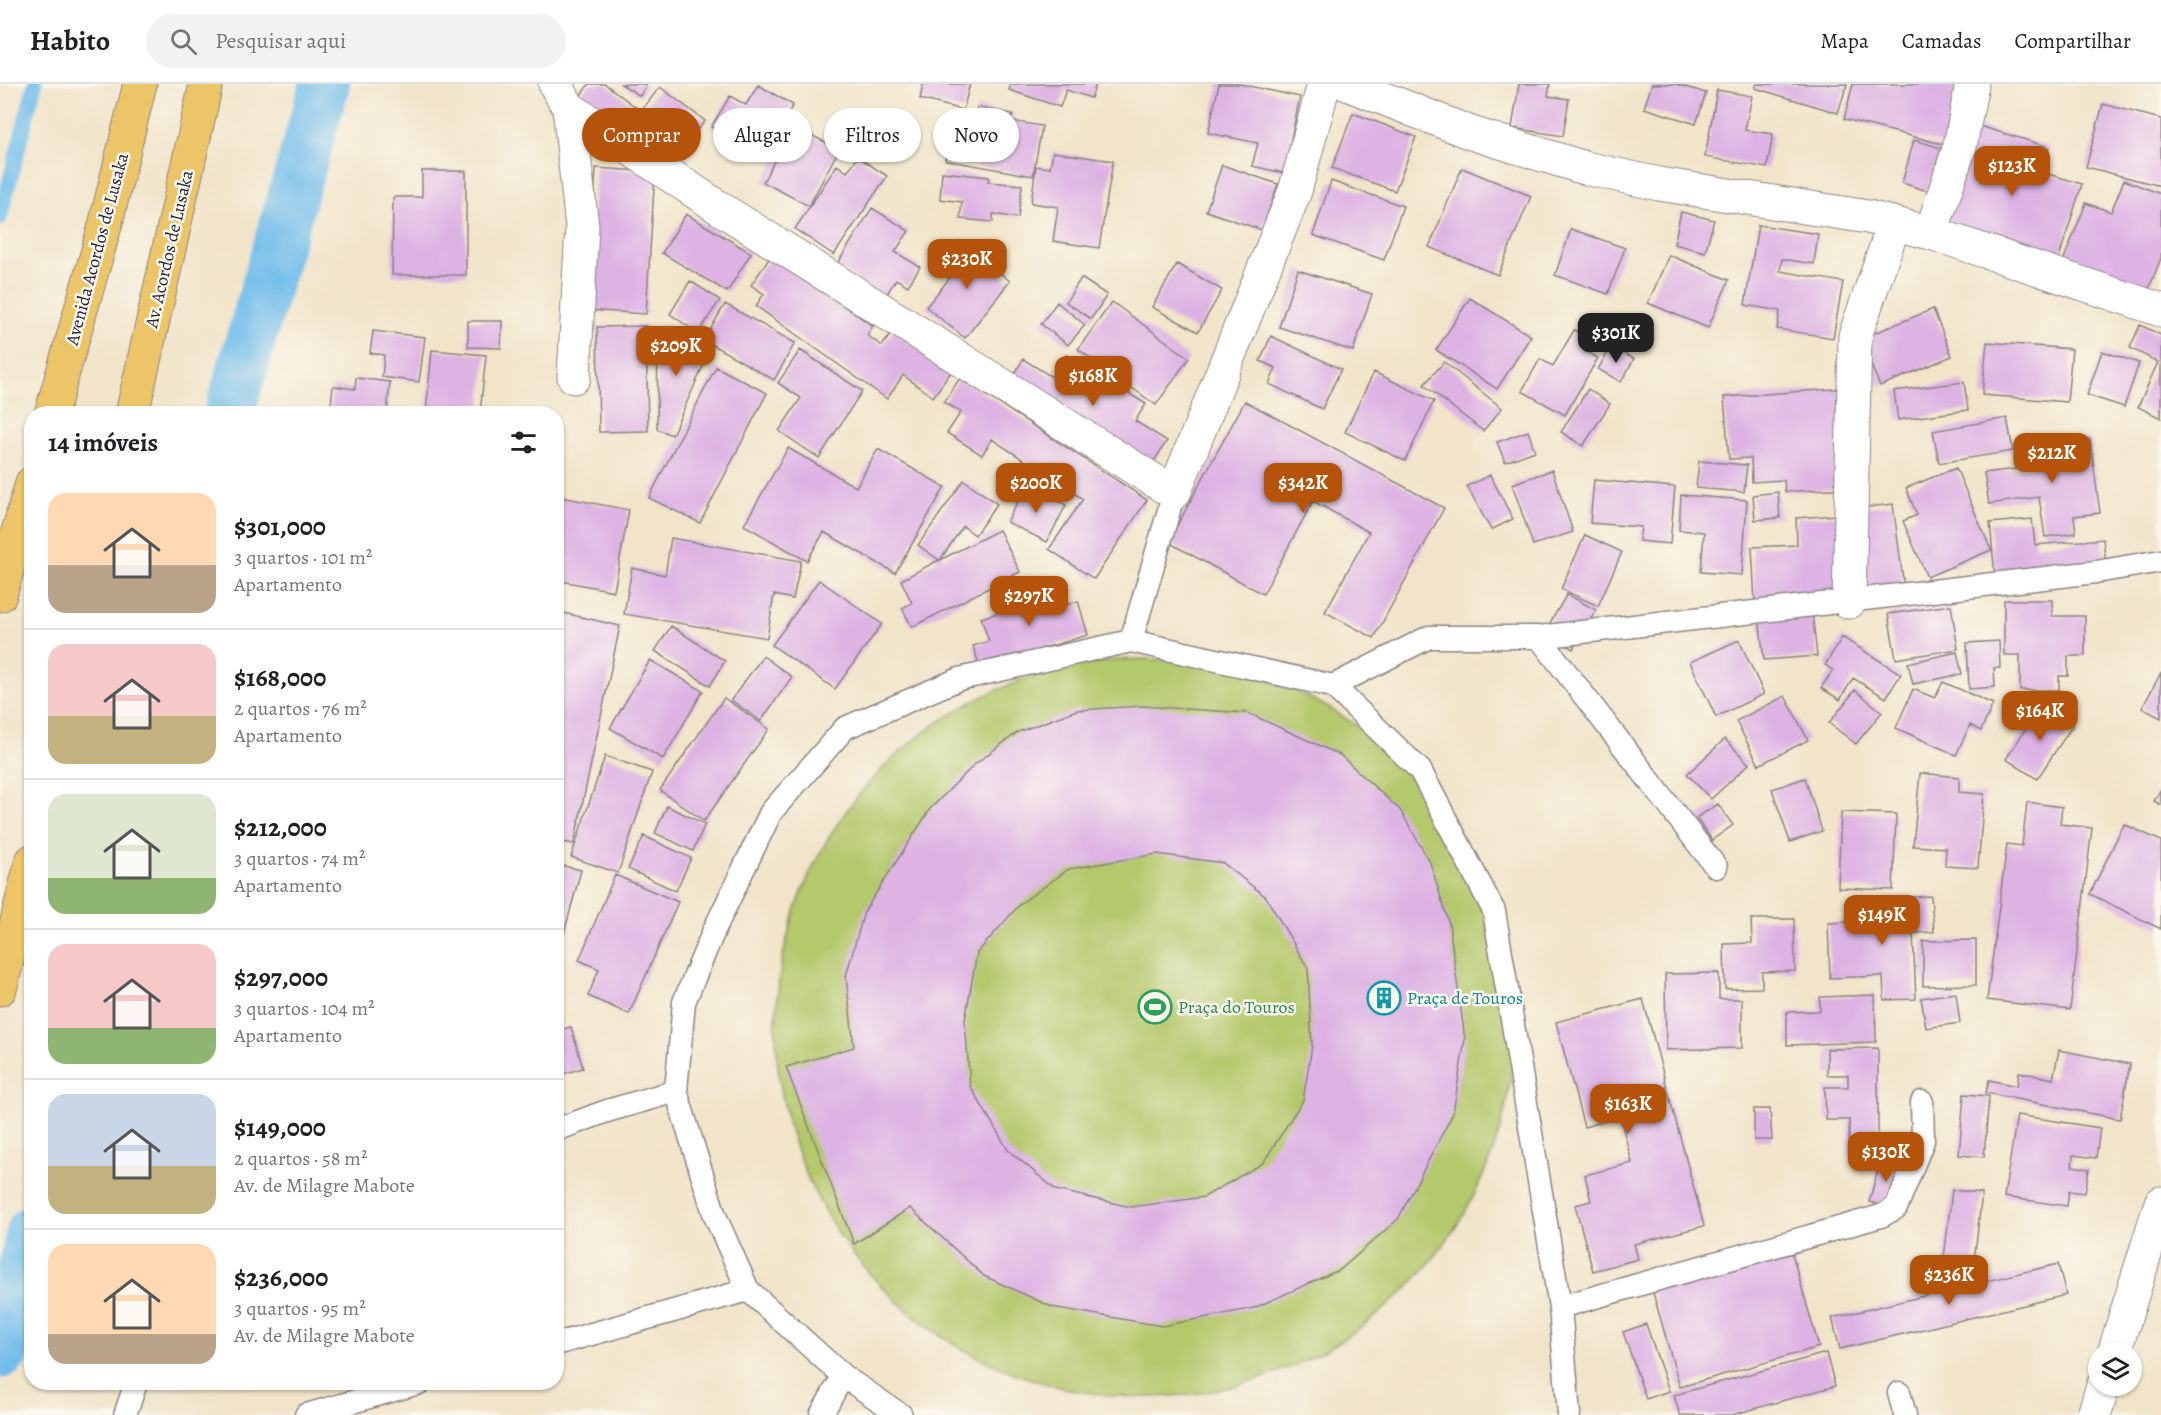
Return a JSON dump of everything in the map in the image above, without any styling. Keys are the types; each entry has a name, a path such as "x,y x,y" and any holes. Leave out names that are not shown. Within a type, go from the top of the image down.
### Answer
{"main road":[{"name":"Avenida Acordos de Lusaka","path":"53,406 105,226 140,84"},
{"name":"Av. Acordos de Lusaka","path":"134,406 206,84"},
{"path":"0,595 24,511"},
{"path":"0,989 24,893"}],"street":[{"path":"562,96 731,215 1174,493 1295,191 1324,84"},
{"path":"1347,84 1471,133 1585,168 1650,182 1868,217 1931,233 2161,310"},
{"path":"1931,233 1960,146 1972,84"},
{"path":"562,96 582,227 574,377"},
{"path":"1849,602 1856,336 1894,224"},
{"path":"2118,1342 2160,1212"},
{"path":"2094,1415 2100,1396"}],"lane":[{"path":"1131,641 1174,493"},
{"path":"1333,687 1429,637 1539,637 2096,572 2161,561"},
{"path":"1539,637 1716,867"},
{"path":"901,1415 843,1376 748,1290 715,1216 676,1091 684,1002 715,928 771,812 845,728 959,679 1131,641 1333,687 1420,770 1494,911 1560,1308 1569,1415"},
{"path":"564,1128 607,1111 676,1091"},
{"path":"1560,1308 1881,1216 1896,1208 1923,1141 1922,1102"},
{"path":"564,1342 748,1290"},
{"path":"821,1415 843,1376"},
{"path":"125,1415 134,1390"},
{"path":"306,1415 394,1390"},
{"path":"1899,1393 1905,1415"}],"green space":[{"name":"Praça do Touros","path":"1145,659 1217,666 1286,687 1350,722 1406,767 1451,823 1486,887 1507,956 1514,1028 1507,1100 1486,1169 1451,1233 1406,1289 1350,1334 1286,1369 1217,1390 1145,1397 1073,1390 1004,1369 940,1334 884,1289 839,1233 804,1169 783,1100 776,1028 783,956 804,887 839,823 884,767 940,722 1004,687 1073,666"}],"building":[{"path":"589,84 605,84 637,108 596,108 580,96"},
{"path":"621,84 647,84 640,96"},
{"path":"923,84 970,84 964,108 920,99"},
{"path":"1011,84 1096,84 1091,98 1066,90 1060,107 1009,90"},
{"path":"1219,84 1240,84 1300,97 1284,173 1252,166 1258,143 1208,133"},
{"path":"1519,84 1550,84 1548,96 1569,99 1563,136 1512,128"},
{"path":"1652,84 1675,84 1706,93 1696,124 1644,108"},
{"path":"1757,84 1847,84 1838,113 1755,88"},
{"path":"1853,84 1962,84 1946,145 1844,119"},
{"path":"758,85 793,105 791,108 723,108 730,96 746,105"},
{"path":"660,87 688,108 643,108"},
{"path":"1717,90 1752,96 1745,130 1773,134 1767,168 1705,157"},
{"path":"2103,104 2161,119 2161,186 2086,167"},
{"path":"1353,113 1416,137 1395,191 1332,168"},
{"path":"1019,122 1042,126 1033,176 956,162 1019,162"},
{"path":"1976,125 2049,147 2042,172 2082,184 2057,264 1944,229"},
{"path":"812,136 824,142 824,162 832,162 809,206 763,182 774,162 812,162"},
{"path":"1914,140 1941,148 1928,191 1902,183"},
{"path":"1053,152 1113,161 1099,248 1053,241 1058,207 1031,203 1036,166 1050,168"},
{"path":"854,162 866,162 887,176 834,255 795,229 837,165 847,172"},
{"path":"1222,165 1278,184 1262,230 1206,211"},
{"path":"596,168 655,172 646,314 587,310"},
{"path":"1462,168 1531,196 1498,275 1429,247"},
{"path":"422,171 466,171 466,275 392,275 393,197 422,197"},
{"path":"942,172 989,177 988,182 1022,185 1018,218 993,214 993,222 960,219 962,202 940,199"},
{"path":"2124,180 2161,194 2161,258 2146,296 2062,264 2086,203 2111,212"},
{"path":"1331,181 1403,206 1384,260 1313,235"},
{"path":"872,208 909,231 895,252 920,267 908,286 896,279 885,297 836,266"},
{"path":"1681,212 1714,220 1705,252 1674,244"},
{"path":"686,214 751,253 727,292 662,253"},
{"path":"1758,225 1818,234 1814,264 1782,259 1780,271 1843,282 1833,338 1777,329 1780,311 1745,305"},
{"path":"1571,229 1625,248 1608,294 1555,275"},
{"path":"960,241 1010,281 965,338 926,307 953,274 941,264"},
{"path":"1669,255 1729,280 1708,328 1648,303"},
{"path":"771,256 873,326 867,335 882,346 893,331 951,372 933,397 903,375 887,399 756,306 764,294 751,285"},
{"path":"1177,264 1222,290 1198,332 1152,307"},
{"path":"1298,270 1372,294 1353,351 1279,327"},
{"path":"1081,278 1107,295 1091,319 1066,302"},
{"path":"690,281 720,300 698,333 670,314"},
{"path":"1470,298 1531,336 1497,389 1436,350"},
{"path":"1057,302 1085,325 1068,345 1041,324"},
{"path":"1112,302 1189,358 1156,405 1078,349"},
{"path":"725,304 795,343 774,380 704,340"},
{"path":"1933,309 1952,356 1880,386 1860,339"},
{"path":"468,321 502,321 501,348 468,347"},
{"path":"2140,325 2161,335 2161,418 2138,407 2158,362 2130,348"},
{"path":"646,326 648,431 599,432 597,327"},
{"path":"658,328 710,351 672,435 657,429"},
{"path":"1574,330 1592,340 1585,351 1598,358 1565,415 1522,391 1540,359 1553,366"},
{"path":"373,331 425,337 419,382 382,377 384,355 370,353"},
{"path":"1271,336 1341,369 1322,409 1269,384 1276,368 1260,361"},
{"path":"1987,342 2072,349 2067,402 1982,395"},
{"path":"1611,347 1634,359 1621,382 1598,369"},
{"path":"432,350 486,355 481,406 427,406"},
{"path":"800,350 862,391 819,458 779,431 801,398 778,383"},
{"path":"2102,351 2139,363 2124,407 2087,395"},
{"path":"1066,355 1146,404 1135,421 1167,441 1149,469 1010,382 1023,359 1052,377"},
{"path":"1444,362 1502,408 1483,431 1424,385"},
{"path":"716,367 767,393 700,523 649,498"},
{"path":"1374,372 1434,401 1405,461 1345,432"},
{"path":"356,378 390,382 388,406 331,406 333,386 355,389"},
{"path":"960,378 1147,500 1094,579 1049,549 1083,499 992,439 982,455 947,433 961,412 944,402"},
{"path":"1964,382 1968,410 1898,420 1894,391"},
{"path":"1847,388 1845,488 1785,492 1784,480 1752,482 1751,458 1729,459 1724,397"},
{"path":"1588,389 1610,404 1583,446 1561,432"},
{"path":"1245,401 1444,508 1374,638 1325,612 1369,532 1313,501 1263,594 1168,542"},
{"path":"2007,418 2013,451 1939,463 1933,431"},
{"path":"1528,431 1535,451 1505,462 1497,442"},
{"path":"2090,439 2100,513 2074,516 2076,533 2045,537 2039,497 1989,504 1984,473 2032,467 2029,446"},
{"path":"788,448 856,487 878,449 945,487 895,573 824,532 807,561 744,525"},
{"path":"1699,461 1747,465 1744,492 1696,488"},
{"path":"1956,468 1991,550 1927,577 1903,521 1917,515 1906,488"},
{"path":"1552,470 1573,532 1533,545 1512,484"},
{"path":"1490,475 1513,519 1491,530 1467,486"},
{"path":"964,480 997,504 975,535 963,526 940,560 999,530 1020,572 912,627 902,608 912,603 901,580 939,560 918,545"},
{"path":"1594,480 1675,487 1670,544 1639,541 1641,527 1590,523"},
{"path":"1026,485 1066,505 1047,542 1007,522"},
{"path":"1778,492 1780,518 1755,520 1753,495"},
{"path":"1681,495 1747,500 1742,575 1701,572 1704,532 1679,530"},
{"path":"564,498 629,510 614,591 564,582"},
{"path":"1893,504 1904,587 1863,592 1851,509"},
{"path":"1837,515 1842,599 1755,603 1752,547 1797,545 1796,518"},
{"path":"2032,519 2035,545 2103,539 2106,565 1995,576 1990,523"},
{"path":"1585,535 1622,552 1598,606 1561,589"},
{"path":"671,538 801,561 793,599 774,595 767,638 624,614 632,568 665,575"},
{"path":"819,580 882,624 835,689 772,645"},
{"path":"1046,584 1053,609 1078,601 1088,635 980,667 973,646 989,641 981,618 1013,608 1008,595"},
{"path":"1567,594 1596,610 1573,649 1544,633"},
{"path":"2004,600 2052,600 2052,616 2085,616 2085,656 2068,656 2068,676 2059,676 2059,690 2020,690 2020,655 2004,655"},
{"path":"1951,605 1958,649 1896,659 1888,614"},
{"path":"1812,611 1817,656 1764,660 1759,617"},
{"path":"564,613 620,626 574,844 564,842"},
{"path":"671,626 725,661 710,686 655,651"},
{"path":"1842,637 1901,674 1886,698 1853,678 1840,700 1821,688 1833,670 1825,665"},
{"path":"1739,640 1764,694 1716,717 1690,662"},
{"path":"1999,641 2000,668 1994,668 1995,687 1969,689 1967,643"},
{"path":"1957,652 1962,674 1913,684 1908,663"},
{"path":"763,656 792,677 761,721 731,700"},
{"path":"650,660 703,691 663,759 610,728"},
{"path":"2161,673 2161,718 2142,708"},
{"path":"1943,682 1993,704 1981,731 1970,725 1956,755 1896,728 1913,689 1935,698"},
{"path":"1855,690 1882,712 1856,744 1829,723"},
{"path":"1785,696 1808,740 1759,765 1736,721"},
{"path":"724,698 769,729 704,821 660,790"},
{"path":"2042,704 2073,725 2037,779 2006,759"},
{"name":"Praça do Touros","path":"1142,706 1248,713 1340,755 1400,810 1430,862 1449,924 1465,1039 1453,1113 1398,1219 1341,1269 1254,1308 1162,1326 1052,1307 984,1276 910,1208 854,1244 786,1067 854,1047 846,976 864,912 930,809 975,764 1018,732 1077,710","holes":["1157,854 1223,863 1266,897 1308,968 1312,1046 1303,1100 1263,1163 1204,1197 1131,1207 1056,1190 1008,1150 970,1086 965,1020 977,953 1020,904 1069,869"]},
{"path":"1725,739 1749,764 1711,799 1687,774"},
{"path":"605,756 652,772 618,873 571,857"},
{"path":"1920,773 1959,777 1959,792 1984,794 1978,868 1945,866 1946,848 1913,846"},
{"path":"1805,778 1822,831 1790,842 1772,789"},
{"path":"2161,789 2161,805 2154,801"},
{"path":"2027,802 2062,807 2060,824 2092,828 2070,1010 1987,1000 2007,844 2022,846"},
{"path":"1718,804 1733,825 1712,840 1696,818"},
{"path":"667,806 705,824 693,851 655,833"},
{"path":"1841,812 1896,814 1893,890 1838,888"},
{"path":"2124,824 2161,841 2161,929 2090,894"},
{"path":"644,836 691,858 676,891 628,869"},
{"path":"564,866 581,870 564,934"},
{"path":"615,875 678,902 629,1014 588,996 599,969 579,960"},
{"path":"1931,896 1934,932 1913,933 1916,999 1884,1000 1883,976 1830,978 1828,923 1889,920 1888,898"},
{"path":"1751,919 1794,919 1795,971 1762,972 1762,988 1725,989 1724,944 1752,943"},
{"path":"1976,940 1976,985 1923,986 1923,941"},
{"path":"1719,973 1719,999 1742,999 1742,1048 1666,1050 1665,974"},
{"path":"1956,993 1960,1023 1926,1028 1921,998"},
{"path":"1875,995 1876,1042 1787,1045 1787,1012 1820,1011 1820,997"},
{"path":"1643,999 1704,1226 1634,1244 1638,1259 1593,1271 1575,1205 1591,1201 1585,1175 1632,1163 1620,1117 1584,1127 1556,1022"},
{"path":"571,1027 583,1068 564,1074 564,1029"},
{"path":"1878,1048 1878,1153 1849,1153 1849,1120 1826,1120 1825,1087 1848,1087 1848,1075 1827,1075 1827,1049"},
{"path":"2059,1050 2130,1064 2120,1119 1986,1093 1989,1080 2017,1086 2019,1072 2053,1079"},
{"path":"1964,1094 1989,1096 1984,1157 1959,1155"},
{"path":"1754,1109 1770,1109 1772,1140 1754,1140"},
{"path":"2017,1115 2100,1128 2096,1158 2073,1155 2072,1166 2089,1169 2085,1193 2069,1191 2067,1206 2004,1197"},
{"path":"1881,1159 1902,1164 1891,1208 1869,1202"},
{"path":"1952,1190 1982,1193 1972,1278 1942,1275"},
{"path":"1791,1250 1819,1347 1680,1387 1652,1289"},
{"path":"2058,1264 2066,1295 1840,1349 1832,1318"},
{"path":"1646,1324 1669,1391 1646,1399 1623,1332"},
{"path":"1826,1353 1835,1386 1732,1415 1680,1415 1674,1395"}],"waterway":[{"path":"0,218 35,84"},
{"path":"231,406 325,84"},
{"path":"3,1353 24,1264"}],"place":[{"name":"Praça de Touros","path":"1384,998"},
{"name":"Praça do Touros","path":"1155,1007"}]}
